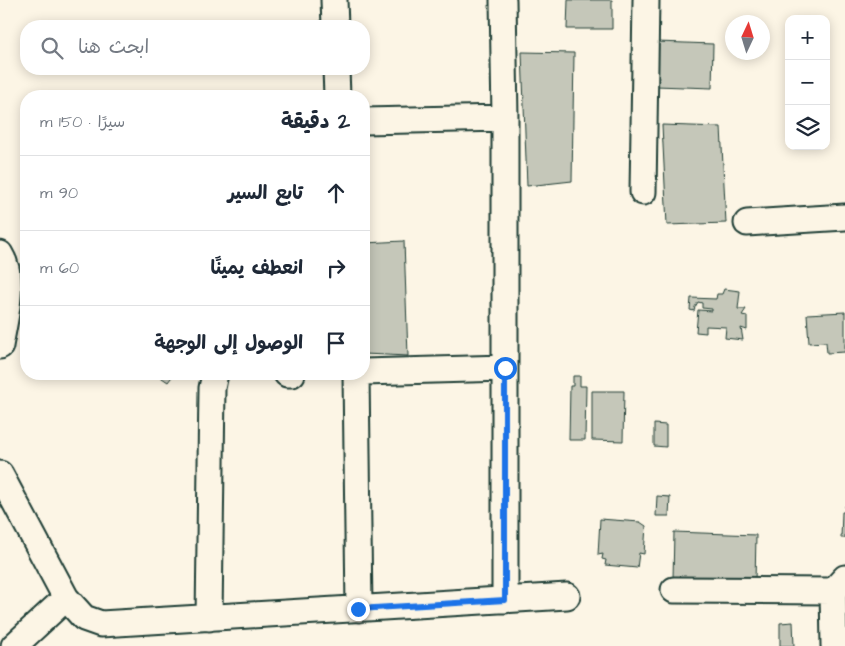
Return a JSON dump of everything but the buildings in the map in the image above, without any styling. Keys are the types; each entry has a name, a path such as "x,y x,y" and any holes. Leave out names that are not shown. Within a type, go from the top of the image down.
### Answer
{"street":[{"path":"334,0 335,20"},
{"path":"503,0 505,118 505,600"},
{"path":"643,192 646,0"},
{"path":"336,75 337,90"},
{"path":"370,121 505,118"},
{"path":"747,223 845,217"},
{"path":"0,346 10,257"},
{"path":"370,372 505,368"},
{"path":"209,618 212,388 214,380"},
{"path":"356,380 358,609"},
{"path":"0,474 66,598 84,618 101,624 567,596"},
{"path":"674,590 839,584 834,646"},
{"path":"14,646 66,598"}],"route":[{"path":"358,609 505,600 505,368"}]}
